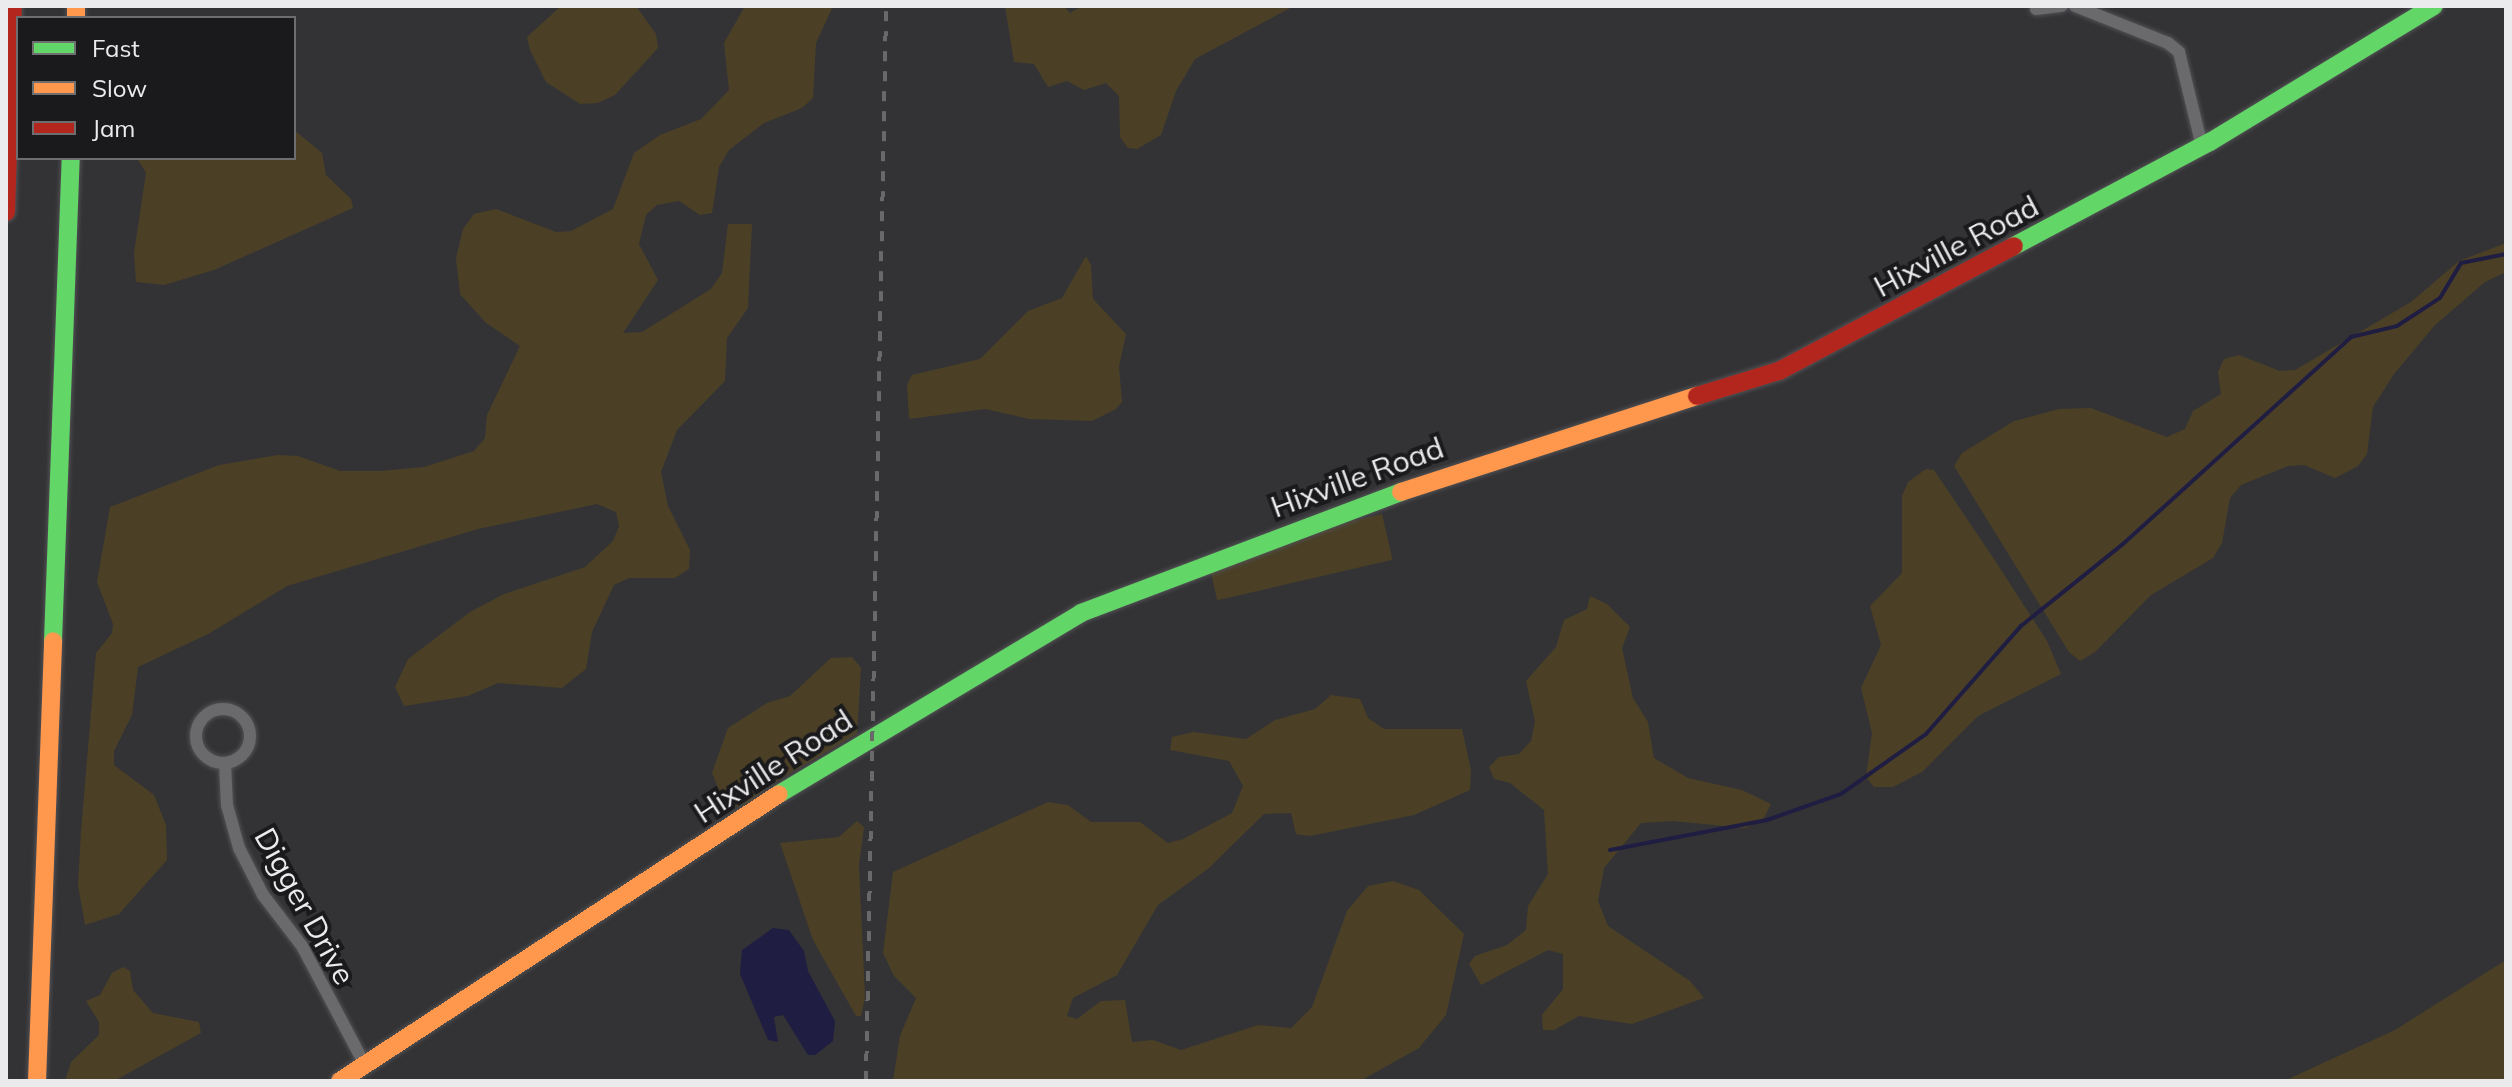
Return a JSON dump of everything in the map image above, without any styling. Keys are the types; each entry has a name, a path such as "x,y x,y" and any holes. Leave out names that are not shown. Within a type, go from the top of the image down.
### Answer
{"main road":[{"path":"6,212 13,6"},
{"name":"Hixville Road","path":"340,1081 848,749 1090,608 1473,465 1779,371 2202,146 2434,6"},
{"path":"37,1081 71,160"}],"street":[{"path":"2036,9 2062,6"},
{"path":"2075,6 2168,43 2179,52 2188,105 2202,146"},
{"path":"221,708 241,715 251,734 244,754 225,763 205,757 196,738 203,718 221,708"},
{"name":"Digger Drive","path":"225,763 227,805 239,848 263,895 302,946 318,986 365,1065"}],"shaded area":[{"path":"561,6 636,6 656,34 658,48 615,95 598,103 580,104 546,82 527,37"},
{"path":"745,6 833,6 816,43 813,98 802,108 764,123 729,150 719,167 712,213 700,215 679,201 657,205 646,215 639,244 658,280 623,333 642,332 711,289 722,273 728,224 752,224 748,308 727,338 725,381 677,430 661,472 668,506 690,550 689,569 675,578 629,578 614,585 592,632 586,669 562,688 498,683 468,696 404,706 395,687 408,659 470,612 504,594 585,567 613,541 619,526 616,512 597,504 478,529 287,586 210,633 138,667 132,715 114,751 114,765 154,795 166,825 167,860 119,914 85,925 78,885 96,653 112,633 113,624 97,582 110,507 219,465 278,455 298,456 340,471 380,471 424,467 474,451 485,438 487,415 520,346 485,322 460,294 456,258 463,229 474,214 496,209 556,232 571,231 613,209 634,153 660,135 701,119 729,90 724,43"},
{"path":"1005,6 1064,6 1070,13 1082,6 1294,6 1195,59 1176,91 1161,135 1137,149 1128,148 1120,137 1119,96 1106,83 1084,90 1067,81 1048,87 1034,64 1014,62"},
{"path":"296,132 322,153 326,175 351,199 353,208 214,270 164,285 136,282 134,253 146,173 138,160 296,160"},
{"path":"2506,243 2506,272 2485,282 2435,325 2394,374 2373,407 2367,454 2358,466 2335,478 2304,465 2288,466 2241,485 2230,498 2222,543 2213,558 2151,595 2095,652 2080,661 2069,652 1954,466 1962,453 2014,421 2059,409 2091,408 2167,437 2185,429 2193,411 2221,394 2218,372 2224,359 2239,355 2280,371 2295,370 2411,302 2459,261"},
{"path":"1086,256 1091,265 1093,299 1126,334 1119,367 1122,402 1116,409 1092,421 1030,419 985,409 909,419 907,385 912,375 980,359 1028,311 1062,298"},
{"path":"1926,469 1934,470 1994,559 2047,641 2061,674 1978,716 1922,772 1893,787 1874,787 1866,777 1872,733 1861,688 1881,645 1870,606 1902,573 1902,496 1908,482"},
{"path":"1382,514 1393,560 1217,600 1207,554"},
{"path":"1590,596 1607,604 1630,627 1622,648 1633,698 1648,722 1654,758 1688,778 1742,790 1771,804 1763,820 1745,828 1673,821 1641,823 1604,868 1598,901 1608,926 1690,981 1704,998 1632,1024 1579,1016 1554,1030 1543,1030 1542,1015 1563,989 1563,954 1548,950 1481,985 1469,964 1475,956 1507,945 1526,930 1528,906 1548,874 1544,810 1510,783 1494,779 1489,767 1499,757 1519,754 1531,741 1535,721 1526,681 1556,647 1564,620 1587,609"},
{"path":"852,657 861,668 857,734 769,786 749,803 727,809 712,773 728,728 767,703 790,696 831,658"},
{"path":"1331,695 1360,699 1368,718 1384,729 1462,729 1471,770 1470,790 1414,815 1310,836 1296,834 1291,813 1264,814 1209,868 1158,905 1117,975 1073,998 1067,1016 1077,1019 1101,1001 1125,1000 1132,1042 1153,1040 1181,1050 1258,1025 1291,1028 1312,1007 1347,911 1368,886 1393,881 1419,890 1464,934 1446,1015 1419,1048 1360,1081 893,1081 900,1036 916,998 894,976 883,953 893,872 1048,802 1068,805 1091,822 1140,822 1168,843 1183,839 1232,813 1243,786 1229,761 1170,750 1172,737 1193,732 1246,739 1275,720 1315,709"},
{"path":"857,821 864,827 859,865 865,997 861,1016 856,1016 813,940 780,843 839,837"},
{"path":"773,928 789,930 804,951 808,971 835,1021 833,1041 815,1055 808,1055 783,1015 774,1017 778,1042 768,1040 740,974 742,950"},
{"path":"2506,960 2506,1081 2284,1081 2395,1030"},
{"path":"123,967 130,971 133,990 153,1013 199,1022 201,1033 114,1081 65,1081 71,1062 99,1035 99,1022 86,1001 100,995 112,973"}],"waterway":[{"path":"1610,850 1767,820 1841,794 1926,734 2021,626 2123,544 2351,337 2397,326 2440,298 2461,263 2506,254"}],"railway":[{"path":"866,1081 886,6"}],"traffic: fast":[{"path":"2014,246 2210,142 2434,6"},
{"path":"53,641 71,160"},
{"path":"779,794 1081,613 1401,492"}],"traffic: slow":[{"path":"76,6 76,16"},
{"path":"1401,492 1697,396"},
{"path":"37,1081 53,641"},
{"path":"340,1081 779,794"}],"traffic: jam":[{"path":"6,212 13,6"},
{"path":"1697,396 1779,371 2014,246"}]}
